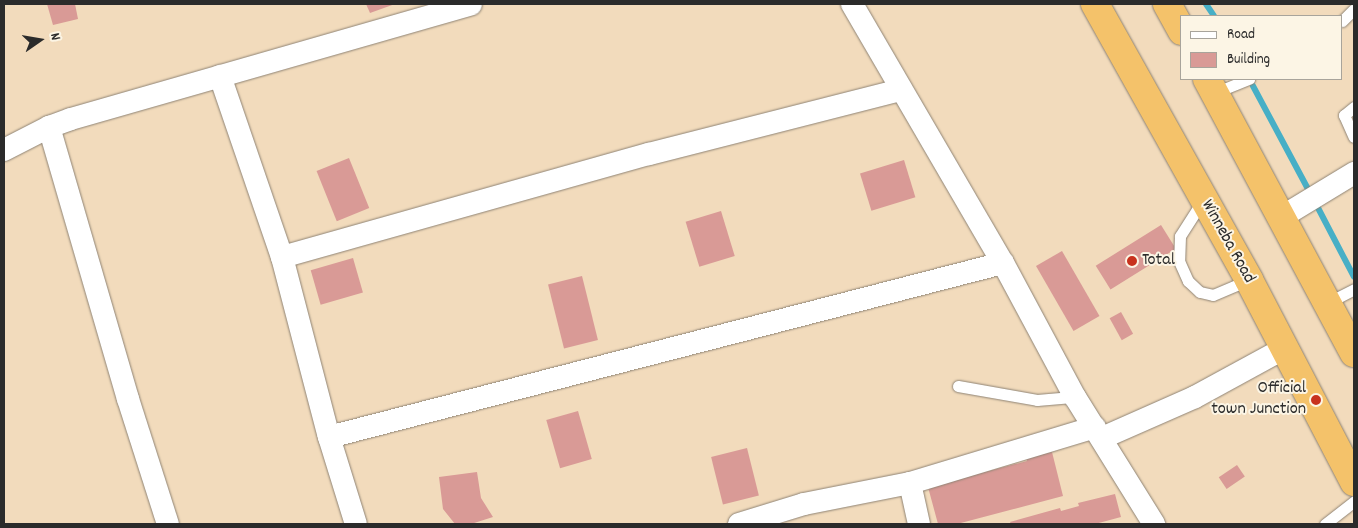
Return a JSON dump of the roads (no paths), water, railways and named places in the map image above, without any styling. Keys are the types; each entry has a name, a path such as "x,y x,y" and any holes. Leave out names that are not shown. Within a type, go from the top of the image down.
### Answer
{"highway":[{"name":"Winneba Road","path":"1095,4 1249,280 1283,349 1354,482"},
{"path":"1167,4 1180,27"},
{"path":"1210,86 1354,353"}],"street":[{"path":"4,150 49,126 470,4"},
{"path":"852,4 1003,263 1075,397 1154,524"},
{"path":"220,76 282,257 329,436 356,524"},
{"path":"282,257 649,154 901,90"},
{"path":"49,126 128,399 168,524"},
{"path":"1280,218 1354,173"},
{"path":"329,436 1003,263"},
{"path":"738,524 804,504 910,483 1098,433 1195,397 1283,349"},
{"path":"910,483 919,524"}],"lane":[{"path":"1343,20 1354,9"},
{"path":"1210,86 1243,80"},
{"path":"1354,107 1344,115 1354,137"},
{"path":"1203,200 1180,236 1179,261 1188,281 1200,292 1213,295 1249,280"},
{"path":"1327,303 1354,289"},
{"path":"958,386 1037,400 1075,397"},
{"path":"1325,524 1354,501"}],"waterway":[{"path":"1206,4 1213,15"},
{"path":"1253,86 1309,191"},
{"path":"1316,204 1354,277"}],"place":[{"name":"Total","path":"1132,261"},
{"name":"Official town Junction","path":"1316,400"}]}
